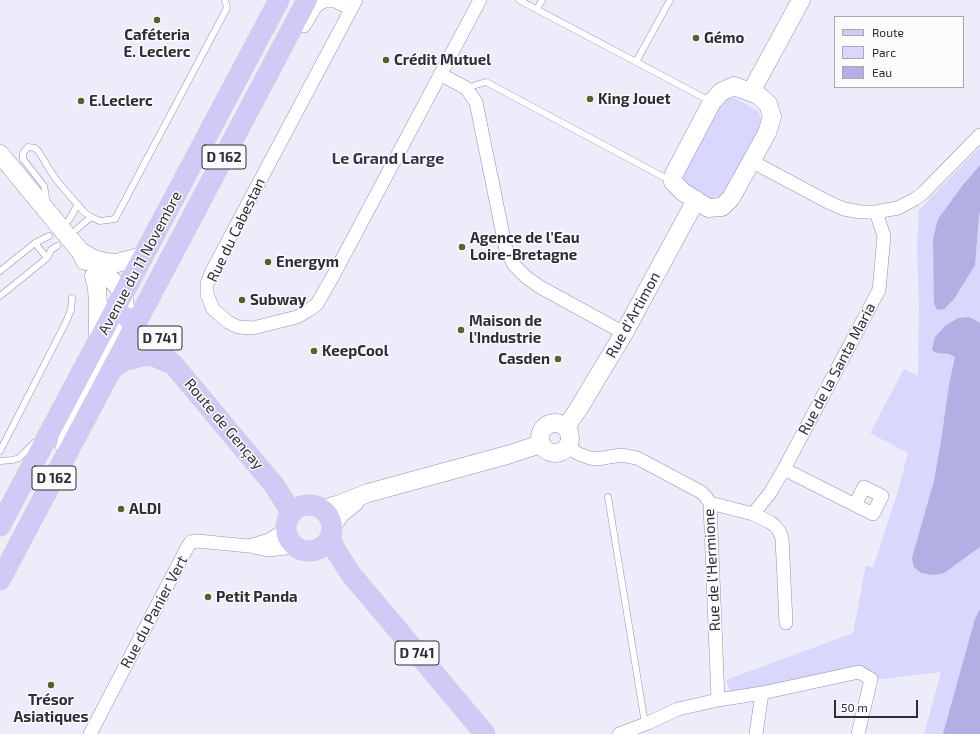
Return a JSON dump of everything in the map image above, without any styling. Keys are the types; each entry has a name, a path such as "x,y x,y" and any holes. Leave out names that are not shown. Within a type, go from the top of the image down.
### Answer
{"main road":[{"name":"Avenue du 11 Novembre","path":"0,580 112,369 143,256 279,0"},
{"name":"Avenue du 11 Novembre","path":"0,526 98,341 129,309 258,95 308,0"},
{"path":"129,309 183,204 208,133"},
{"name":"Route de Gençay","path":"129,309 162,340 173,364 274,485 298,502 312,524"},
{"path":"112,369 124,361 145,355 156,357 173,364"},
{"path":"294,547 286,535 312,524"},
{"name":"D 741","path":"312,524 330,557 350,573 485,734"}],"street":[{"path":"258,95 286,57 316,6 324,1 332,0 353,5"},
{"name":"Rue du Cabestan","path":"353,5 211,273 207,284 207,294 213,309 228,322 238,328 253,328 297,316 317,304 334,276 480,0"},
{"path":"751,92 801,0"},
{"path":"440,74 466,88 476,102 506,250 514,265 526,277 540,287 624,333"},
{"path":"734,86 751,92 758,95 768,104 772,117 767,133 731,198 722,207 708,208 683,192 673,182 674,174 712,102 721,92 734,86"},
{"path":"751,161 844,209 860,212 876,212 898,208 915,199 923,193 980,135"},
{"name":"Route de Gençay","path":"1,156 129,309"},
{"name":"Rue d'Artimon","path":"566,427 580,408 624,333 696,200"},
{"name":"Rue de la Santa Maria","path":"753,514 770,492 784,469 879,290 884,236 876,212"},
{"path":"98,341 97,288 89,262 117,263 143,256"},
{"path":"59,469 74,414 129,309"},
{"path":"556,422 566,427 570,433 570,440 567,447 556,453 545,449 541,444 540,434 546,425 556,422"},
{"path":"312,524 340,514 368,493 507,455 541,444"},
{"name":"Rue de l'Hermione","path":"567,447 590,458 597,459 621,455 637,458 700,492 710,503 718,700"},
{"path":"784,469 855,505"},
{"path":"710,503 753,514 775,526 780,531 782,538 786,623"},
{"name":"Rue du Panier Vert","path":"249,546 270,540 280,533 312,524"},
{"name":"Rue du Panier Vert","path":"90,734 191,542 197,541 249,546 268,550 294,547"},
{"path":"619,734 678,709 859,672 871,679 858,734"},
{"path":"756,734 762,693"}],"lane":[{"path":"44,208 46,197 44,186 23,159 23,153 28,147 35,148 39,152 50,172 91,217 100,221 115,219 227,8 225,0"},
{"path":"519,0 712,102"},
{"path":"537,9 542,0"},
{"path":"636,62 670,0"},
{"path":"466,88 486,82 673,182"},
{"path":"69,220 78,204"},
{"path":"77,229 91,217"},
{"path":"0,271 34,243 49,236"},
{"path":"34,243 47,258"},
{"path":"0,296 47,258 51,250 57,246"},
{"path":"0,451 65,324 71,310 72,298"},
{"path":"2,461 14,460 28,451 58,417"},
{"path":"608,496 645,724"}],"green space":[{"path":"735,98 758,111 762,121 761,127 723,198 714,200 700,195 688,188 682,179 683,170 719,103 726,99"},
{"path":"980,147 980,734 924,734 941,672 874,680 869,673 731,693 726,680 853,633 866,565 873,568 898,491 908,453 870,433 904,369 918,376 919,307 917,248 919,210"}],"water":[{"path":"980,165 980,212 975,265 954,299 944,309 937,310 934,303 933,239 938,219"},
{"path":"969,317 980,323 980,547 944,573 933,575 921,573 914,567 912,558 934,481 949,385 955,357 949,354 937,353 932,350 935,337 945,326 958,318"},
{"path":"980,609 980,734 943,734 975,619"}],"place":[{"name":"Caféteria E. Leclerc","path":"157,20"},
{"name":"Gémo","path":"696,38"},
{"name":"Crédit Mutuel","path":"386,60"},
{"name":"King Jouet","path":"590,99"},
{"name":"E.Leclerc","path":"81,101"},
{"name":"Agence de l'Eau Loire-Bretagne","path":"462,247"},
{"name":"Energym","path":"268,262"},
{"name":"Subway","path":"242,300"},
{"name":"Maison de l'Industrie","path":"461,330"},
{"name":"KeepCool","path":"314,351"},
{"name":"Casden","path":"558,359"},
{"name":"ALDI","path":"121,509"},
{"name":"Petit Panda","path":"208,597"},
{"name":"Trésor Asiatiques","path":"51,685"}],"district":[{"name":"Le Grand Large","path":"388,159"}]}
